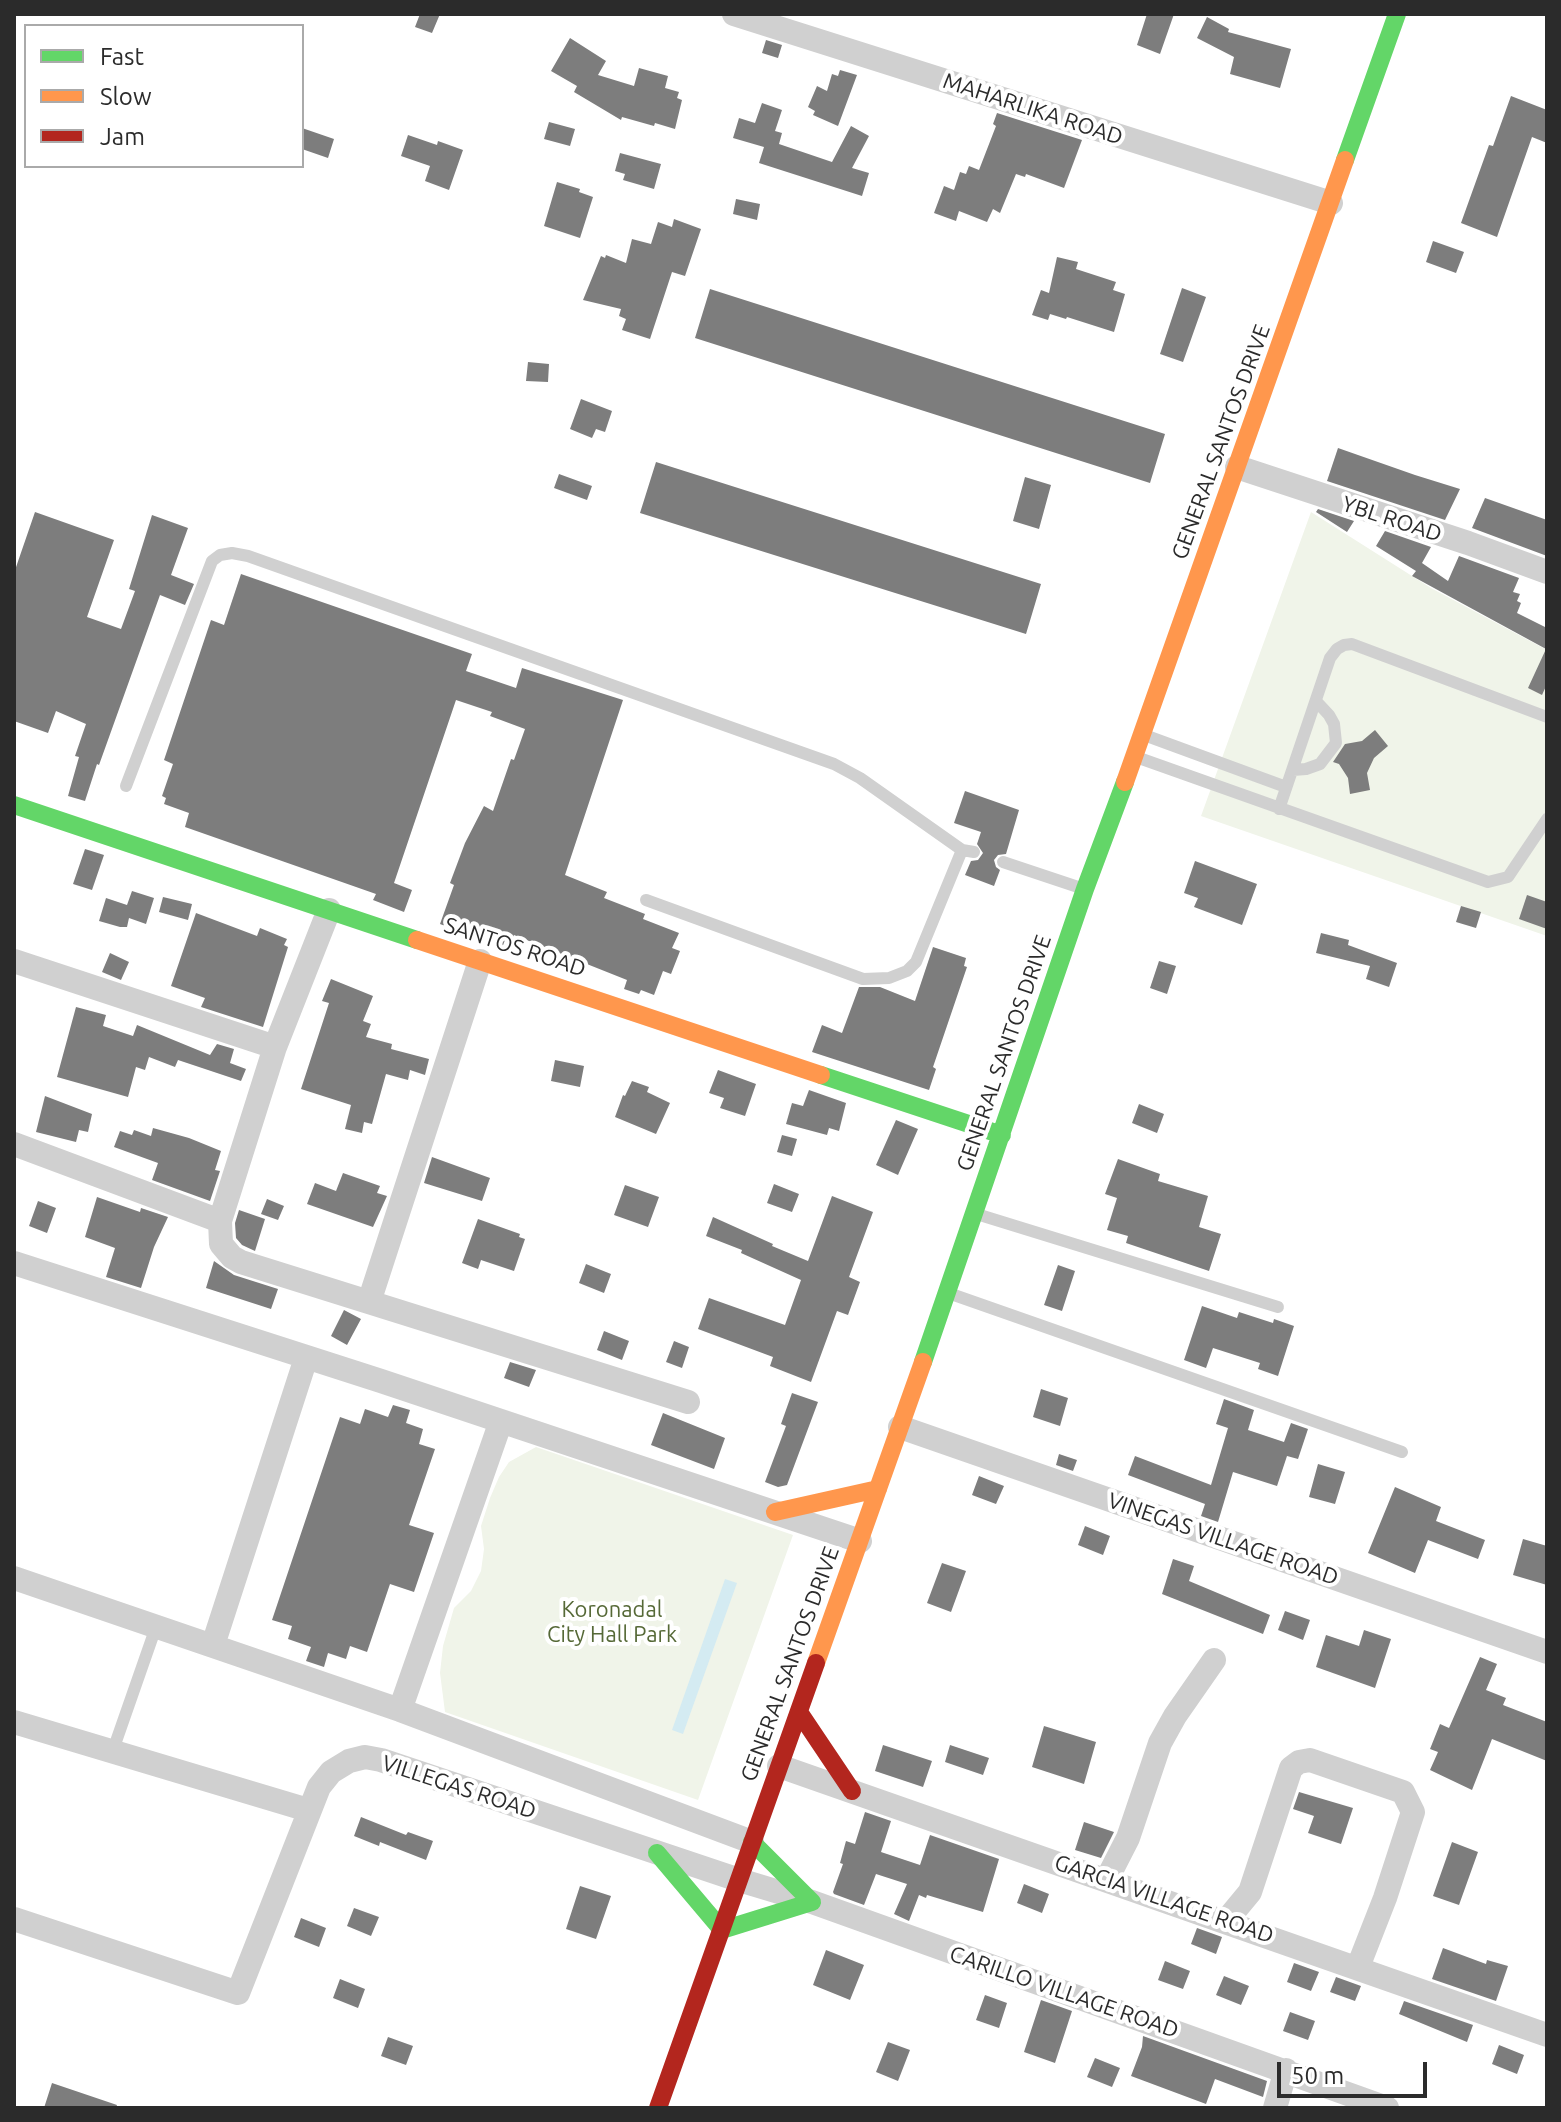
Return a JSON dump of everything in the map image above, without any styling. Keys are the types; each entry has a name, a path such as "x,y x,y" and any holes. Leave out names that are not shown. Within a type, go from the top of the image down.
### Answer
{"main road":[{"name":"GENERAL SANTOS DRIVE","path":"658,2108 976,1213 1085,889 1397,14"},
{"name":"SANTOS ROAD","path":"14,805 1002,1135"},
{"path":"775,1512 878,1489"},
{"path":"799,1712 852,1791"},
{"path":"657,1853 722,1930 812,1902 752,1842"}],"street":[{"name":"MAHARLIKA ROAD","path":"734,14 1331,203"},
{"name":"YBL ROAD","path":"1237,467 1547,572"},
{"path":"329,910 275,1047 220,1221 221,1244 232,1257 688,1402"},
{"path":"14,961 275,1047"},
{"path":"369,1302 480,961"},
{"path":"14,1144 220,1221"},
{"path":"14,1263 860,1541"},
{"path":"213,1645 306,1358"},
{"path":"400,1710 501,1421"},
{"name":"VINEGAS VILLAGE ROAD","path":"900,1427 1547,1652"},
{"path":"14,1578 400,1710 752,1842"},
{"path":"1107,1879 1128,1838 1160,1743 1214,1660"},
{"path":"14,1722 308,1810"},
{"name":"VILLEGAS ROAD","path":"14,1919 238,1993 319,1787 331,1772 349,1761 365,1757 739,1880"},
{"path":"1226,1921 1242,1904 1256,1877 1291,1768 1299,1762 1310,1760 1403,1792 1413,1812 1358,1967"},
{"name":"GARCIA VILLAGE ROAD","path":"779,1766 1547,2035"},
{"name":"CARILLO VILLAGE ROAD","path":"739,1880 812,1902 1387,2108"},
{"path":"1275,2108 1286,2070"}],"lane":[{"path":"126,786 212,561 220,555 232,553 248,556 834,764 860,778 968,851 916,962 907,971 889,978 863,979 646,900"},
{"path":"1279,809 1330,658 1337,649 1352,644 1547,717"},
{"path":"1293,770 1320,764 1336,743 1334,724 1316,701"},
{"path":"1142,735 1286,787"},
{"path":"1134,757 1488,882 1508,877 1547,821"},
{"path":"1003,862 1085,889"},
{"path":"976,1213 1278,1307"},
{"path":"947,1293 1402,1452"},
{"path":"112,1753 156,1627"}],"green space":[{"path":"1311,512 1431,588 1547,650 1547,936 1201,816"},
{"name":"Koronadal City Hall Park","path":"536,1447 793,1535 698,1800 445,1712 440,1673 443,1646 454,1608 471,1591 481,1571 484,1549 481,1526 490,1498 509,1462"}],"water":[{"path":"725,1579 737,1583 683,1734 672,1730"}],"building":[{"path":"420,14 440,14 432,33 415,27"},
{"path":"1147,14 1174,14 1160,54 1137,45"},
{"path":"1207,17 1229,29 1228,32 1291,49 1280,88 1230,74 1234,57 1197,38"},
{"path":"570,38 606,61 598,75 634,86 639,68 668,76 665,88 679,92 677,98 682,100 675,129 622,117 621,120 574,92 577,86 551,71"},
{"path":"766,40 782,45 778,58 762,53"},
{"path":"840,70 857,75 838,126 813,115 815,111 808,107 817,86 827,91 832,74 838,76"},
{"path":"1511,96 1547,110 1547,143 1532,137 1497,237 1461,223 1489,145 1493,146"},
{"path":"762,103 782,110 775,131 782,133 779,144 832,162 851,126 869,136 852,168 869,173 862,196 759,163 764,147 733,138 739,118 755,123"},
{"path":"997,113 1082,140 1064,188 1026,174 1025,177 1016,174 1000,213 993,209 987,222 959,211 956,221 934,213 944,186 954,190 960,172 966,174 969,166 979,170 996,126 993,124"},
{"path":"549,122 575,129 570,146 544,139"},
{"path":"304,129 334,139 328,158 304,150"},
{"path":"408,135 463,150 449,190 425,181 430,166 401,156"},
{"path":"620,153 661,164 654,189 623,180 625,174 615,171"},
{"path":"557,182 593,197 580,238 544,226"},
{"path":"736,199 760,204 757,220 733,214"},
{"path":"674,219 701,229 685,276 672,272 650,339 622,330 626,319 619,316 621,309 583,300 601,256 626,263 632,239 651,244 658,222 672,227"},
{"path":"1433,241 1464,252 1456,273 1426,262"},
{"path":"1057,257 1078,262 1076,269 1116,282 1113,290 1125,294 1114,332 1067,317 1050,314 1048,320 1032,315 1041,290 1049,293"},
{"path":"1182,288 1206,297 1183,362 1160,354"},
{"path":"710,289 1165,434 1150,483 695,338"},
{"path":"528,362 549,364 548,382 526,381"},
{"path":"581,399 612,411 605,432 596,429 592,438 570,429"},
{"path":"1338,448 1460,489 1445,520 1327,481"},
{"path":"656,462 1041,584 1026,634 640,513"},
{"path":"559,474 592,486 587,500 554,488"},
{"path":"1025,477 1051,485 1039,529 1013,521"},
{"path":"1485,498 1547,520 1547,556 1472,528"},
{"path":"1318,509 1354,521 1347,532 1316,512"},
{"path":"35,512 114,540 87,617 121,629 135,591 129,589 152,515 188,528 171,575 194,584 185,605 160,595 85,801 68,796 79,757 75,756 86,724 56,711 48,733 14,721 14,573"},
{"path":"1385,531 1431,547 1422,563 1448,581 1459,556 1519,578 1513,592 1520,594 1517,613 1547,628 1547,684 1542,695 1528,688 1546,649 1412,576 1416,571 1376,546"},
{"path":"241,574 472,654 466,671 516,688 522,668 623,700 565,875 607,892 604,898 645,914 643,919 679,933 672,948 680,951 671,974 663,971 654,995 624,989 627,980 514,935 511,942 505,940 502,948 440,924 454,885 450,883 465,843 484,806 493,811 525,729 490,716 492,712 456,700 394,883 412,890 404,912 373,900 376,894 185,827 189,813 164,804 166,798 162,796 173,764 164,760 211,620 224,625"},
{"path":"1375,730 1388,746 1374,758 1367,773 1370,790 1350,794 1348,778 1339,764 1333,762 1345,744 1362,741"},
{"path":"965,791 1019,810 1006,854 998,855 994,860 1000,870 994,886 965,875 971,861 978,860 983,853 977,844 981,832 954,823"},
{"path":"85,849 104,855 92,890 73,884"},
{"path":"1195,861 1257,884 1242,925 1194,907 1198,898 1184,893"},
{"path":"132,891 154,898 146,924 129,918 127,927 99,921 106,898 127,905"},
{"path":"1527,895 1547,902 1547,929 1519,919"},
{"path":"163,897 192,904 188,920 159,912"},
{"path":"1461,906 1481,912 1476,928 1456,922"},
{"path":"196,913 257,936 260,928 287,939 284,945 288,947 263,1027 201,1007 205,998 171,986"},
{"path":"1321,933 1349,940 1348,945 1397,963 1389,987 1366,979 1370,966 1316,953"},
{"path":"933,947 966,958 964,966 967,967 933,1067 936,1069 929,1090 812,1052 822,1025 842,1033 859,987 880,987 915,1001"},
{"path":"110,953 129,962 121,980 102,972"},
{"path":"1159,961 1176,966 1167,994 1150,988"},
{"path":"331,979 373,996 363,1021 371,1024 366,1037 392,1044 391,1049 429,1059 425,1075 410,1070 408,1080 386,1074 372,1124 364,1122 362,1133 345,1129 351,1105 301,1089 329,1003 322,1001"},
{"path":"76,1007 106,1015 103,1026 133,1036 137,1025 210,1055 217,1044 234,1049 230,1063 246,1069 241,1081 178,1060 175,1067 149,1057 145,1070 136,1067 128,1097 57,1077"},
{"path":"555,1060 584,1066 580,1087 551,1081"},
{"path":"718,1070 756,1084 745,1116 720,1108 724,1098 709,1093"},
{"path":"632,1081 649,1087 647,1092 670,1103 656,1134 615,1117"},
{"path":"809,1090 846,1103 839,1131 829,1128 827,1135 786,1124 792,1103 803,1106"},
{"path":"45,1096 92,1114 88,1132 79,1130 76,1142 36,1132"},
{"path":"1139,1104 1164,1114 1157,1133 1132,1123"},
{"path":"896,1120 918,1129 898,1175 876,1165"},
{"path":"153,1128 221,1151 215,1170 220,1171 210,1201 152,1180 158,1163 114,1147 120,1131 132,1135 134,1130 151,1136"},
{"path":"782,1135 797,1139 792,1156 777,1152"},
{"path":"432,1157 490,1178 482,1201 424,1183"},
{"path":"1118,1159 1160,1174 1158,1181 1208,1196 1199,1227 1221,1234 1209,1271 1126,1243 1128,1236 1107,1230 1117,1198 1105,1194"},
{"path":"343,1173 380,1186 377,1193 387,1196 373,1227 307,1204 315,1183 336,1191"},
{"path":"774,1184 799,1194 792,1212 767,1203"},
{"path":"625,1185 659,1197 648,1227 614,1215"},
{"path":"832,1196 873,1212 849,1277 860,1282 848,1315 837,1311 811,1382 770,1366 773,1357 698,1329 709,1298 785,1325 801,1280 741,1253 742,1250 706,1236 713,1217 808,1261"},
{"path":"97,1197 140,1212 141,1208 168,1217 154,1247 141,1288 106,1277 115,1248 85,1237"},
{"path":"267,1199 284,1206 278,1220 261,1214"},
{"path":"38,1201 56,1208 47,1233 29,1226"},
{"path":"239,1210 265,1219 255,1251 236,1238 235,1223"},
{"path":"478,1219 520,1234 519,1237 525,1239 514,1271 481,1260 478,1269 462,1263"},
{"path":"214,1261 234,1275 278,1289 271,1309 206,1288"},
{"path":"586,1264 611,1274 604,1293 579,1283"},
{"path":"1058,1265 1075,1271 1062,1311 1044,1305"},
{"path":"1202,1306 1237,1318 1239,1312 1294,1326 1278,1376 1258,1369 1260,1363 1213,1348 1206,1368 1184,1360"},
{"path":"344,1310 361,1319 347,1345 331,1336"},
{"path":"604,1331 629,1341 622,1360 597,1350"},
{"path":"674,1341 689,1347 682,1368 666,1362"},
{"path":"510,1362 536,1370 529,1387 504,1378"},
{"path":"1041,1389 1068,1398 1060,1426 1033,1417"},
{"path":"792,1393 818,1402 787,1485 778,1487 765,1482 786,1426 781,1424"},
{"path":"1224,1399 1254,1410 1248,1430 1284,1442 1291,1423 1308,1429 1298,1459 1287,1456 1277,1486 1233,1472 1218,1522 1201,1516 1205,1504 1128,1475 1135,1456 1211,1485 1228,1428 1216,1424"},
{"path":"393,1405 410,1410 406,1423 423,1429 419,1444 435,1449 409,1525 434,1533 414,1592 390,1584 367,1652 350,1646 346,1659 328,1653 324,1667 306,1661 311,1647 288,1639 292,1626 272,1620 340,1417 360,1424 365,1409 388,1417"},
{"path":"663,1413 725,1438 714,1469 651,1445"},
{"path":"1059,1454 1077,1460 1073,1471 1056,1465"},
{"path":"1318,1464 1345,1472 1335,1504 1309,1497"},
{"path":"979,1476 1004,1486 996,1504 972,1495"},
{"path":"1395,1487 1441,1507 1436,1521 1485,1540 1478,1559 1428,1540 1415,1573 1368,1553"},
{"path":"1085,1526 1110,1536 1103,1555 1078,1545"},
{"path":"1523,1539 1547,1546 1547,1585 1513,1575"},
{"path":"1173,1559 1194,1566 1189,1581 1270,1615 1263,1634 1162,1594"},
{"path":"942,1563 966,1571 951,1612 927,1603"},
{"path":"1285,1611 1310,1620 1303,1640 1278,1630"},
{"path":"1364,1630 1391,1639 1375,1688 1316,1667 1326,1635 1359,1646"},
{"path":"1480,1657 1497,1664 1486,1690 1506,1698 1503,1705 1547,1722 1547,1761 1492,1739 1472,1790 1430,1770 1438,1752 1430,1749 1440,1724 1449,1728"},
{"path":"1044,1726 1096,1742 1084,1784 1032,1767"},
{"path":"883,1745 932,1761 923,1787 875,1771"},
{"path":"950,1745 989,1758 983,1775 945,1762"},
{"path":"1299,1792 1353,1808 1341,1844 1308,1833 1314,1816 1293,1809"},
{"path":"865,1812 891,1821 881,1852 920,1865 930,1835 999,1859 983,1912 919,1895 909,1921 894,1914 907,1884 876,1874 864,1905 834,1894 846,1841 855,1844"},
{"path":"361,1817 406,1835 408,1832 433,1841 426,1860 380,1842 379,1846 354,1836"},
{"path":"1084,1822 1114,1832 1101,1858 1075,1850"},
{"path":"1452,1842 1478,1852 1459,1905 1433,1896"},
{"path":"1024,1884 1049,1894 1042,1913 1017,1903"},
{"path":"580,1886 611,1896 596,1939 566,1929"},
{"path":"354,1908 379,1917 371,1936 347,1926"},
{"path":"301,1918 326,1928 319,1947 294,1937"},
{"path":"1197,1928 1222,1937 1216,1954 1191,1944"},
{"path":"1443,1948 1486,1964 1487,1960 1508,1966 1496,2001 1432,1979"},
{"path":"826,1950 864,1965 850,2000 813,1985"},
{"path":"1165,1961 1190,1971 1183,1989 1158,1980"},
{"path":"1294,1963 1319,1972 1311,1991 1287,1982"},
{"path":"1224,1976 1249,1986 1241,2005 1216,1995"},
{"path":"1336,1977 1361,1986 1355,2001 1330,1992"},
{"path":"340,1979 365,1989 358,2008 333,1998"},
{"path":"985,1995 1007,2003 999,2028 976,2020"},
{"path":"1041,2000 1072,2011 1055,2063 1024,2052"},
{"path":"1404,2001 1473,2025 1467,2042 1399,2014"},
{"path":"1290,2012 1315,2021 1308,2040 1283,2031"},
{"path":"1143,2036 1267,2081 1263,2097 1215,2079 1206,2104 1131,2076"},
{"path":"388,2037 413,2046 406,2065 381,2056"},
{"path":"888,2042 910,2050 898,2081 876,2072"},
{"path":"1499,2045 1524,2055 1517,2074 1492,2064"},
{"path":"1095,2058 1120,2068 1112,2087 1087,2077"},
{"path":"52,2083 117,2105 116,2108 44,2108"}],"traffic: fast":[{"path":"1345,160 1397,14"},
{"path":"923,1362 1085,889 1125,782"},
{"path":"14,805 417,940"},
{"path":"821,1075 1002,1135"},
{"path":"722,1930 812,1902 752,1842"},
{"path":"657,1853 722,1930"}],"traffic: slow":[{"path":"1125,782 1345,160"},
{"path":"417,940 821,1075"},
{"path":"816,1663 923,1362"},
{"path":"775,1512 878,1489"}],"traffic: jam":[{"path":"658,2108 816,1663"},
{"path":"799,1712 852,1791"}]}
